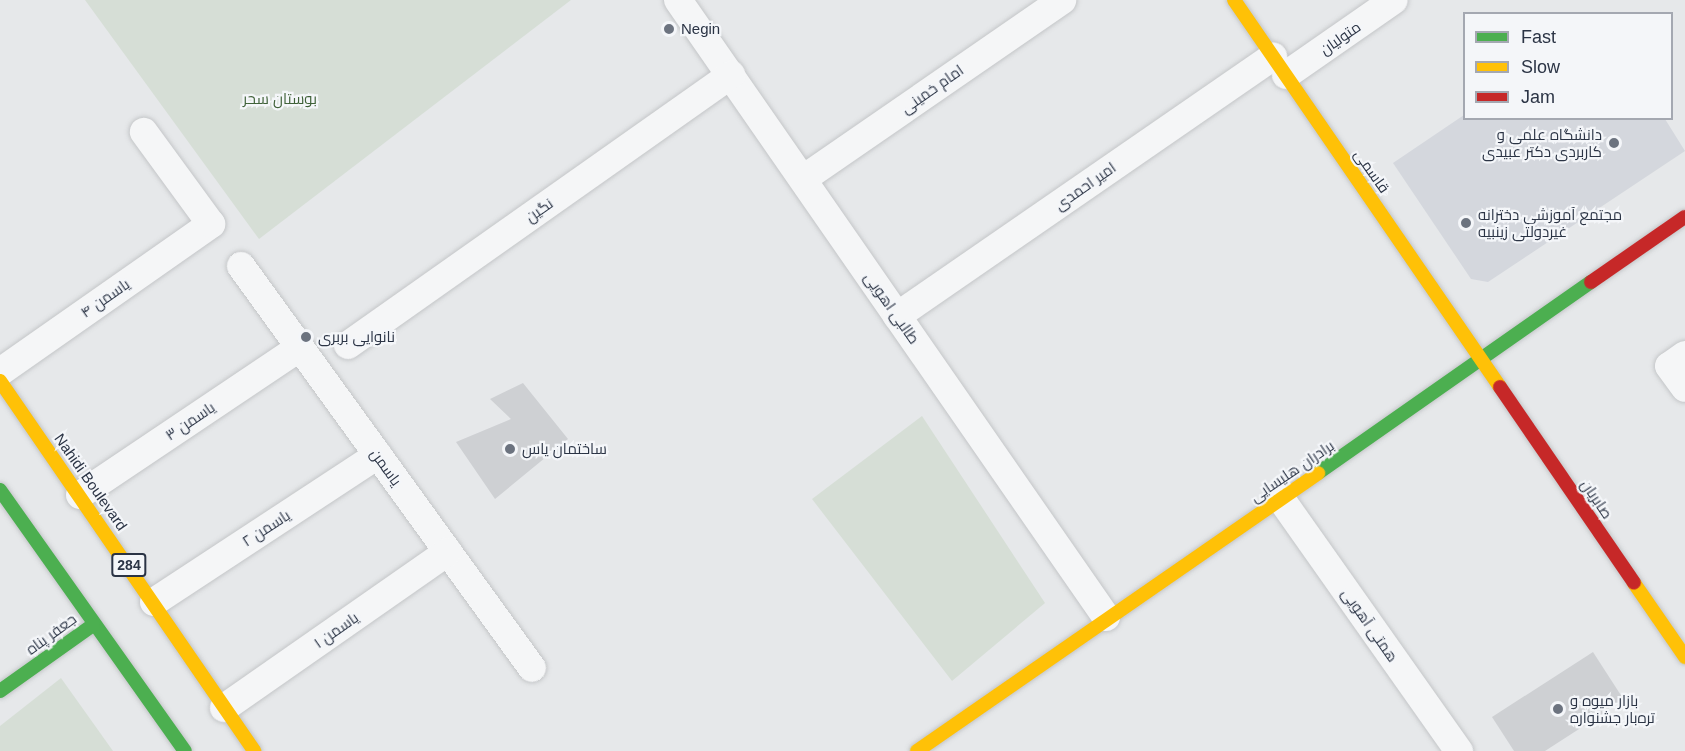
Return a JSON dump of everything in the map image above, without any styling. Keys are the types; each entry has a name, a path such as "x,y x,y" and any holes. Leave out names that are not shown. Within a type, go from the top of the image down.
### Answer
{"street":[{"name":"طالبی اهویی","path":"678,0 1106,617"},
{"name":"امام خمینی","path":"803,179 1062,0"},
{"name":"متولیان","path":"1279,66 1394,0"},
{"name":"قاسمی","path":"1236,1 1482,360"},
{"name":"امیر احمدی","path":"897,316 1279,66"},
{"name":"نگین","path":"348,345 730,75"},
{"name":"یاسمن ۴","path":"0,372 211,224 144,132"},
{"name":"برادران هلیسایی","path":"917,751 1106,617 1281,499 1685,217"},
{"name":"یاسمن","path":"241,266 532,668"},
{"name":"یاسمن ۳","path":"80,495 299,348"},
{"name":"صابریان","path":"1482,360 1685,657"},
{"name":"Nahidi Boulevard","path":"0,381 154,602 254,751"},
{"name":"یاسمن ۲","path":"154,602 378,455"},
{"path":"0,490 93,625 185,751"},
{"name":"همتی آهویی","path":"1281,499 1459,751"},
{"name":"یاسمن ۱","path":"224,708 448,552"},
{"name":"جعفر پناه","path":"0,691 93,625"}],"shaded area":[{"path":"1463,116 1463,120 1666,120 1685,151 1488,282 1471,279 1393,163"}],"green space":[{"name":"بوستان سحر","path":"85,0 571,0 259,239"},
{"path":"922,416 1045,603 952,681 812,499"},
{"path":"61,678 113,751 0,751 0,726"}],"building":[{"name":"ساختمان یاس","path":"523,383 568,439 495,499 456,442 511,419 490,399"},
{"name":"بازار میوه و تره‌بار جشنواره","path":"1593,652 1624,700 1545,751 1514,751 1492,717"}],"traffic: fast":[{"path":"1318,473 1591,282"},
{"path":"0,490 185,751"},
{"path":"0,691 93,625"}],"traffic: slow":[{"path":"1234,0 1500,387"},
{"path":"0,381 254,751"},
{"path":"917,751 1318,473"},
{"path":"1634,583 1685,657"}],"traffic: jam":[{"path":"1591,282 1685,217"},
{"path":"1500,387 1634,583"}],"place":[{"name":"Negin","path":"669,29"},
{"name":"دانشگاه علمی و کاربردی دکتر عبیدی","path":"1614,143"},
{"name":"مجتمع آموزشی دخترانه غیردولتی زینبیه","path":"1466,223"},
{"name":"نانوایی بربری","path":"306,337"},
{"name":"ساختمان یاس","path":"510,449"},
{"name":"بازار میوه و تره‌بار جشنواره","path":"1558,709"}]}
